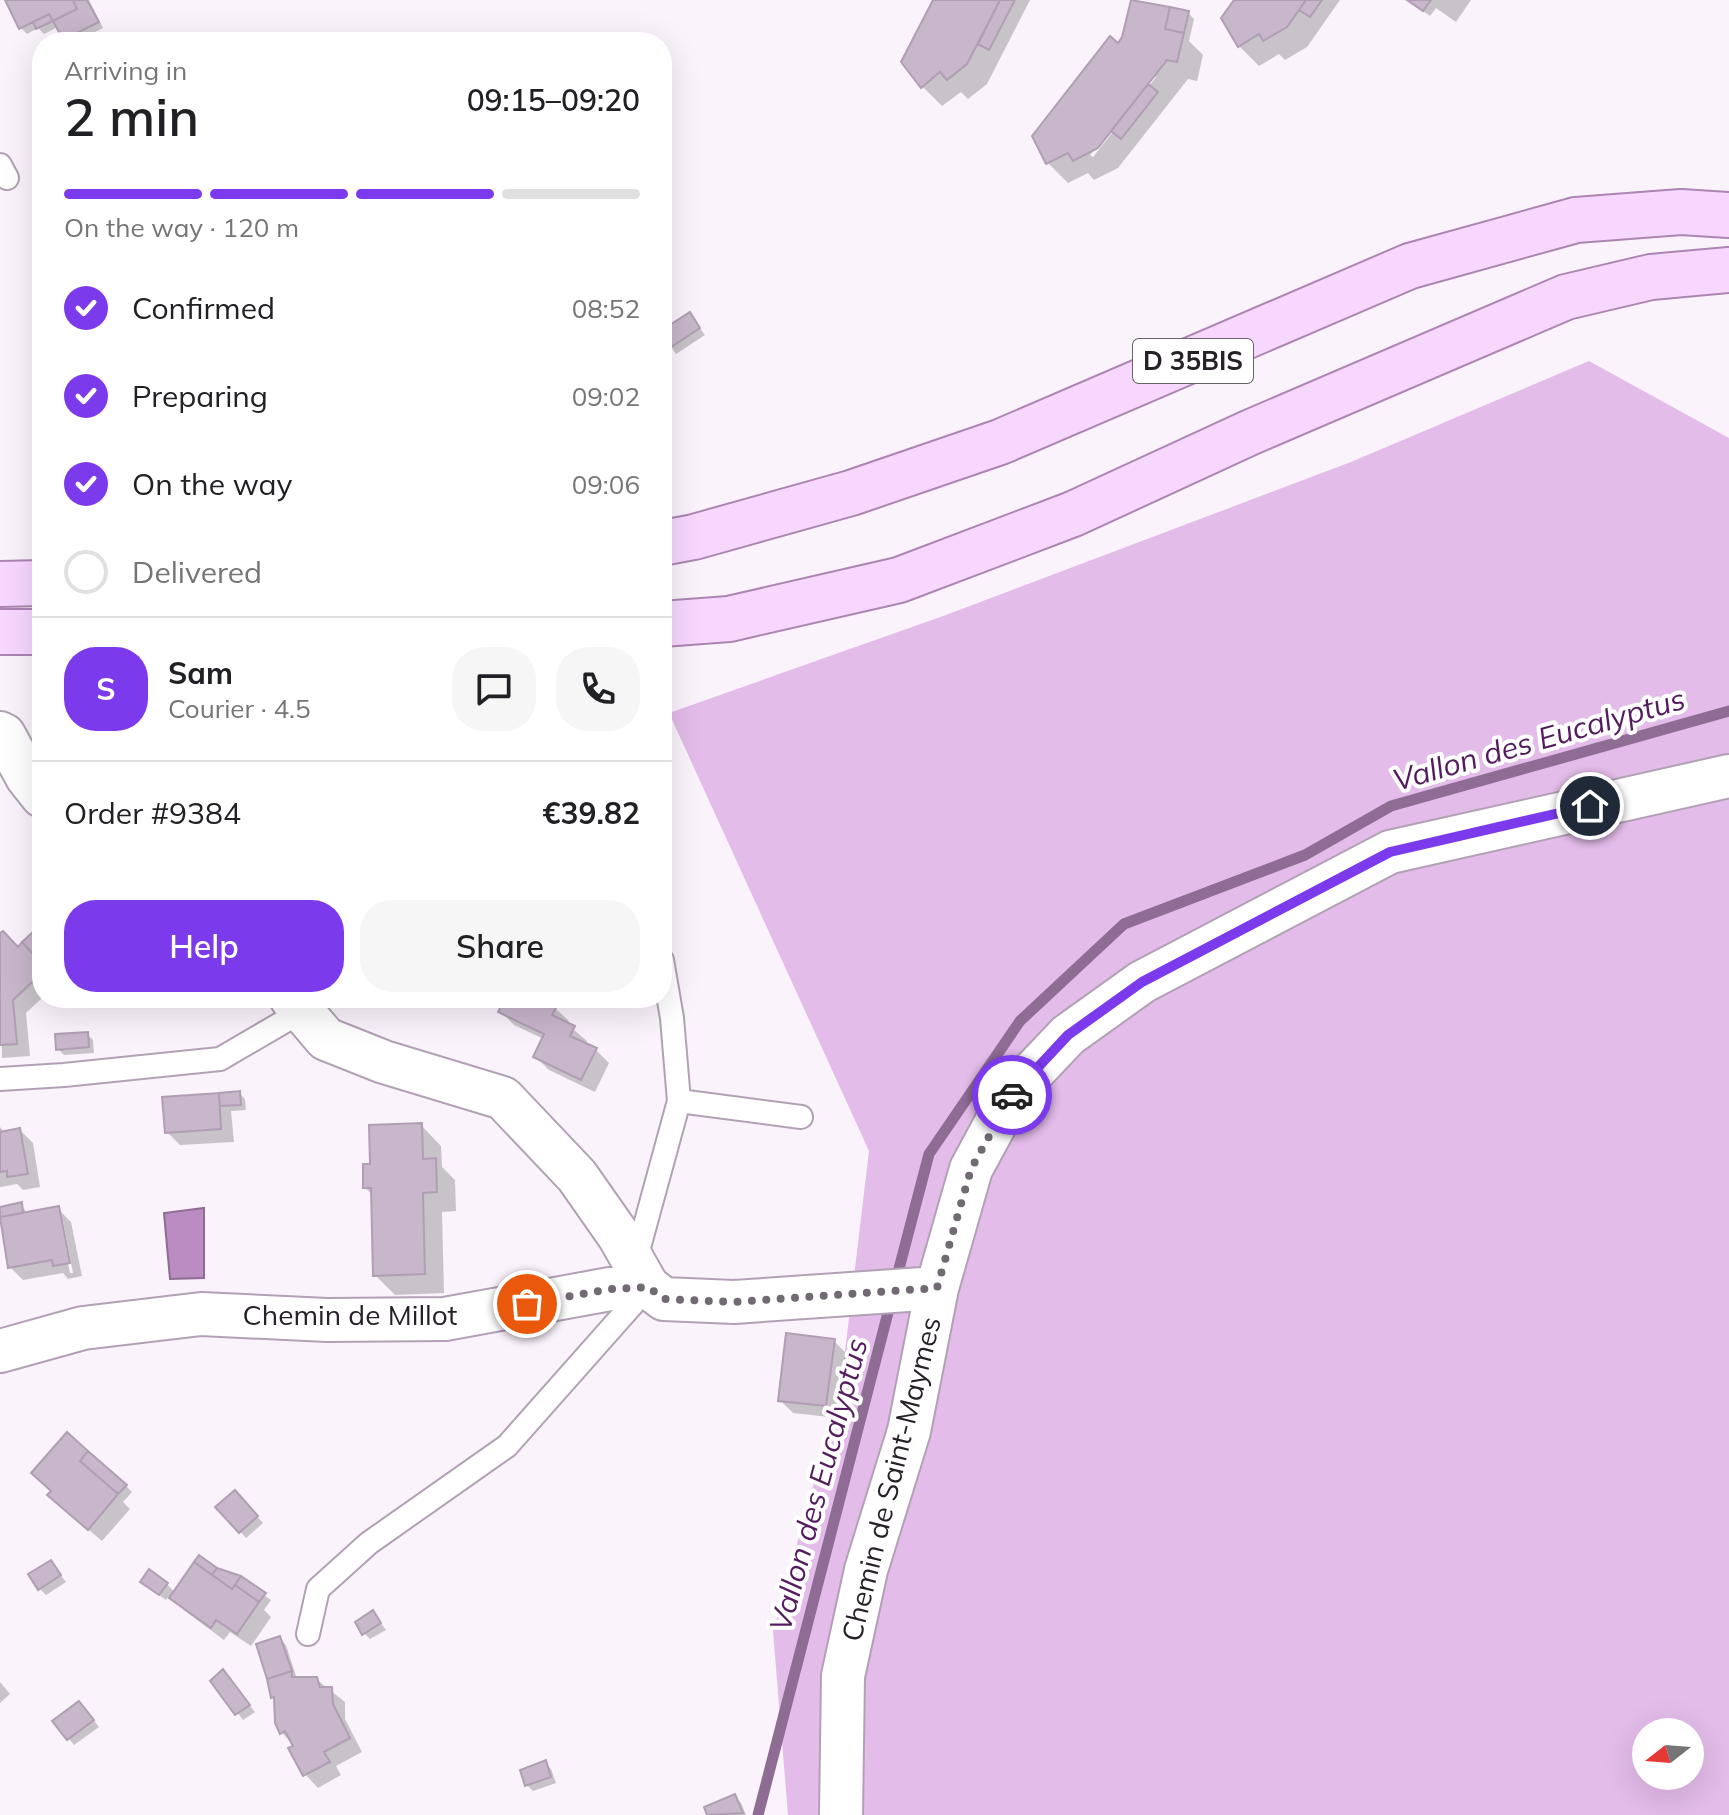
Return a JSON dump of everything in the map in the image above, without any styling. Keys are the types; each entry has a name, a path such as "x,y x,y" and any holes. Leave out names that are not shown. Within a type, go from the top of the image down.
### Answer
{"main road":[{"name":"D 35BIS","path":"672,541 851,493 1000,442 1410,266 1576,220 1681,212 1729,215"},
{"path":"672,623 729,619 899,580 1073,514 1251,432 1566,297 1651,277 1729,270"},
{"path":"0,584 32,583"},
{"path":"0,632 32,632"}],"street":[{"path":"0,733 32,783"},
{"name":"Chemin de Saint-Maymes","path":"841,1815 843,1676 866,1570 909,1431 923,1290 971,1169 1011,1095 1068,1035 1142,982 1390,852 1729,776"},
{"path":"301,1008 326,1039 384,1062 503,1098 577,1176 641,1275"},
{"name":"Chemin de Millot","path":"0,1351 83,1328 201,1314 327,1320 445,1319 610,1289 641,1275 664,1299 734,1302 923,1290"}],"lane":[{"path":"0,1079 220,1059 292,1008"},
{"path":"308,1634 318,1589 369,1543 507,1446 641,1275 679,1101 670,1008"},
{"path":"679,1101 801,1117"}],"shaded area":[{"path":"1589,361 1729,438 1729,1815 788,1815 773,1631 841,1385 869,1151 672,720 672,712 946,615 1351,462"},
{"path":"204,1208 204,1278 170,1279 164,1213"}],"building":[{"path":"5,0 73,0 77,9 53,21 49,14 19,29"},
{"path":"73,0 87,0 99,22 79,32 59,32 53,21 77,9"},
{"path":"933,0 1000,0 967,64 947,80 940,72 921,88 901,62"},
{"path":"1000,0 1015,0 989,50 978,44"},
{"path":"1131,0 1170,7 1165,29 1184,33 1177,62 1167,60 1098,148 1073,161 1068,153 1046,164 1032,136 1110,36 1118,43"},
{"path":"1234,0 1306,0 1287,27 1263,41 1259,34 1238,47 1221,18"},
{"path":"1306,0 1322,0 1310,17 1299,10"},
{"path":"1407,0 1431,0 1423,11"},
{"path":"1170,7 1189,11 1184,33 1165,29"},
{"path":"49,14 53,21 36,29 33,22"},
{"path":"1148,84 1158,92 1121,139 1111,131"},
{"path":"690,312 700,328 672,346 672,324"},
{"path":"3,931 18,947 22,942 32,953 32,982 13,1000 17,1044 0,1045 0,933"},
{"path":"32,933 32,953 22,942"},
{"path":"500,1008 556,1008 552,1015 575,1026 570,1036 597,1048 581,1080 533,1057 544,1034 498,1012"},
{"path":"88,1032 89,1047 56,1050 55,1034"},
{"path":"240,1091 241,1105 220,1106 219,1093"},
{"path":"219,1093 221,1129 165,1133 162,1097"},
{"path":"422,1123 423,1159 436,1158 437,1192 423,1193 425,1274 373,1276 371,1188 363,1188 363,1164 370,1164 369,1125"},
{"path":"20,1128 28,1174 7,1177 7,1171 0,1172 0,1132"},
{"path":"22,1202 23,1213 0,1217 0,1207"},
{"path":"59,1206 70,1263 53,1266 52,1260 8,1268 0,1217"},
{"path":"786,1333 835,1339 826,1406 778,1401"},
{"path":"67,1432 88,1451 80,1461 118,1494 88,1530 47,1495 51,1491 31,1473"},
{"path":"88,1451 127,1485 118,1494 80,1461"},
{"path":"235,1490 258,1516 239,1533 215,1507"},
{"path":"199,1555 217,1568 212,1575 194,1562"},
{"path":"51,1560 61,1575 38,1590 28,1574"},
{"path":"194,1562 232,1589 235,1585 259,1602 237,1634 216,1620 211,1628 169,1598"},
{"path":"217,1568 241,1576 232,1589 212,1575"},
{"path":"149,1569 168,1583 159,1595 140,1582"},
{"path":"241,1576 266,1593 259,1602 235,1585"},
{"path":"373,1610 381,1623 362,1635 355,1622"},
{"path":"280,1636 292,1671 267,1679 256,1644"},
{"path":"223,1669 250,1705 235,1715 210,1681"},
{"path":"292,1671 292,1677 317,1677 320,1687 332,1687 333,1704 350,1738 324,1752 330,1762 303,1776 288,1748 293,1746 285,1731 280,1734 275,1723 274,1697 271,1698 267,1679"},
{"path":"79,1701 94,1720 67,1740 52,1721"},
{"path":"546,1760 551,1777 525,1786 520,1770"},
{"path":"735,1794 743,1813 707,1815 704,1807"}],"waterway":[{"name":"Vallon des Eucalyptus","path":"895,1284 929,1154 1020,1021 1124,924 1305,855 1391,806 1729,711"},
{"name":"Vallon des Eucalyptus","path":"758,1815 891,1301"}],"way so far":[{"path":"527,1304 610,1289 648,1287 664,1299 734,1302 937,1288 971,1169 1012,1095"}],"route":[{"path":"1012,1095 1068,1035 1142,982 1390,852 1590,806"}]}
